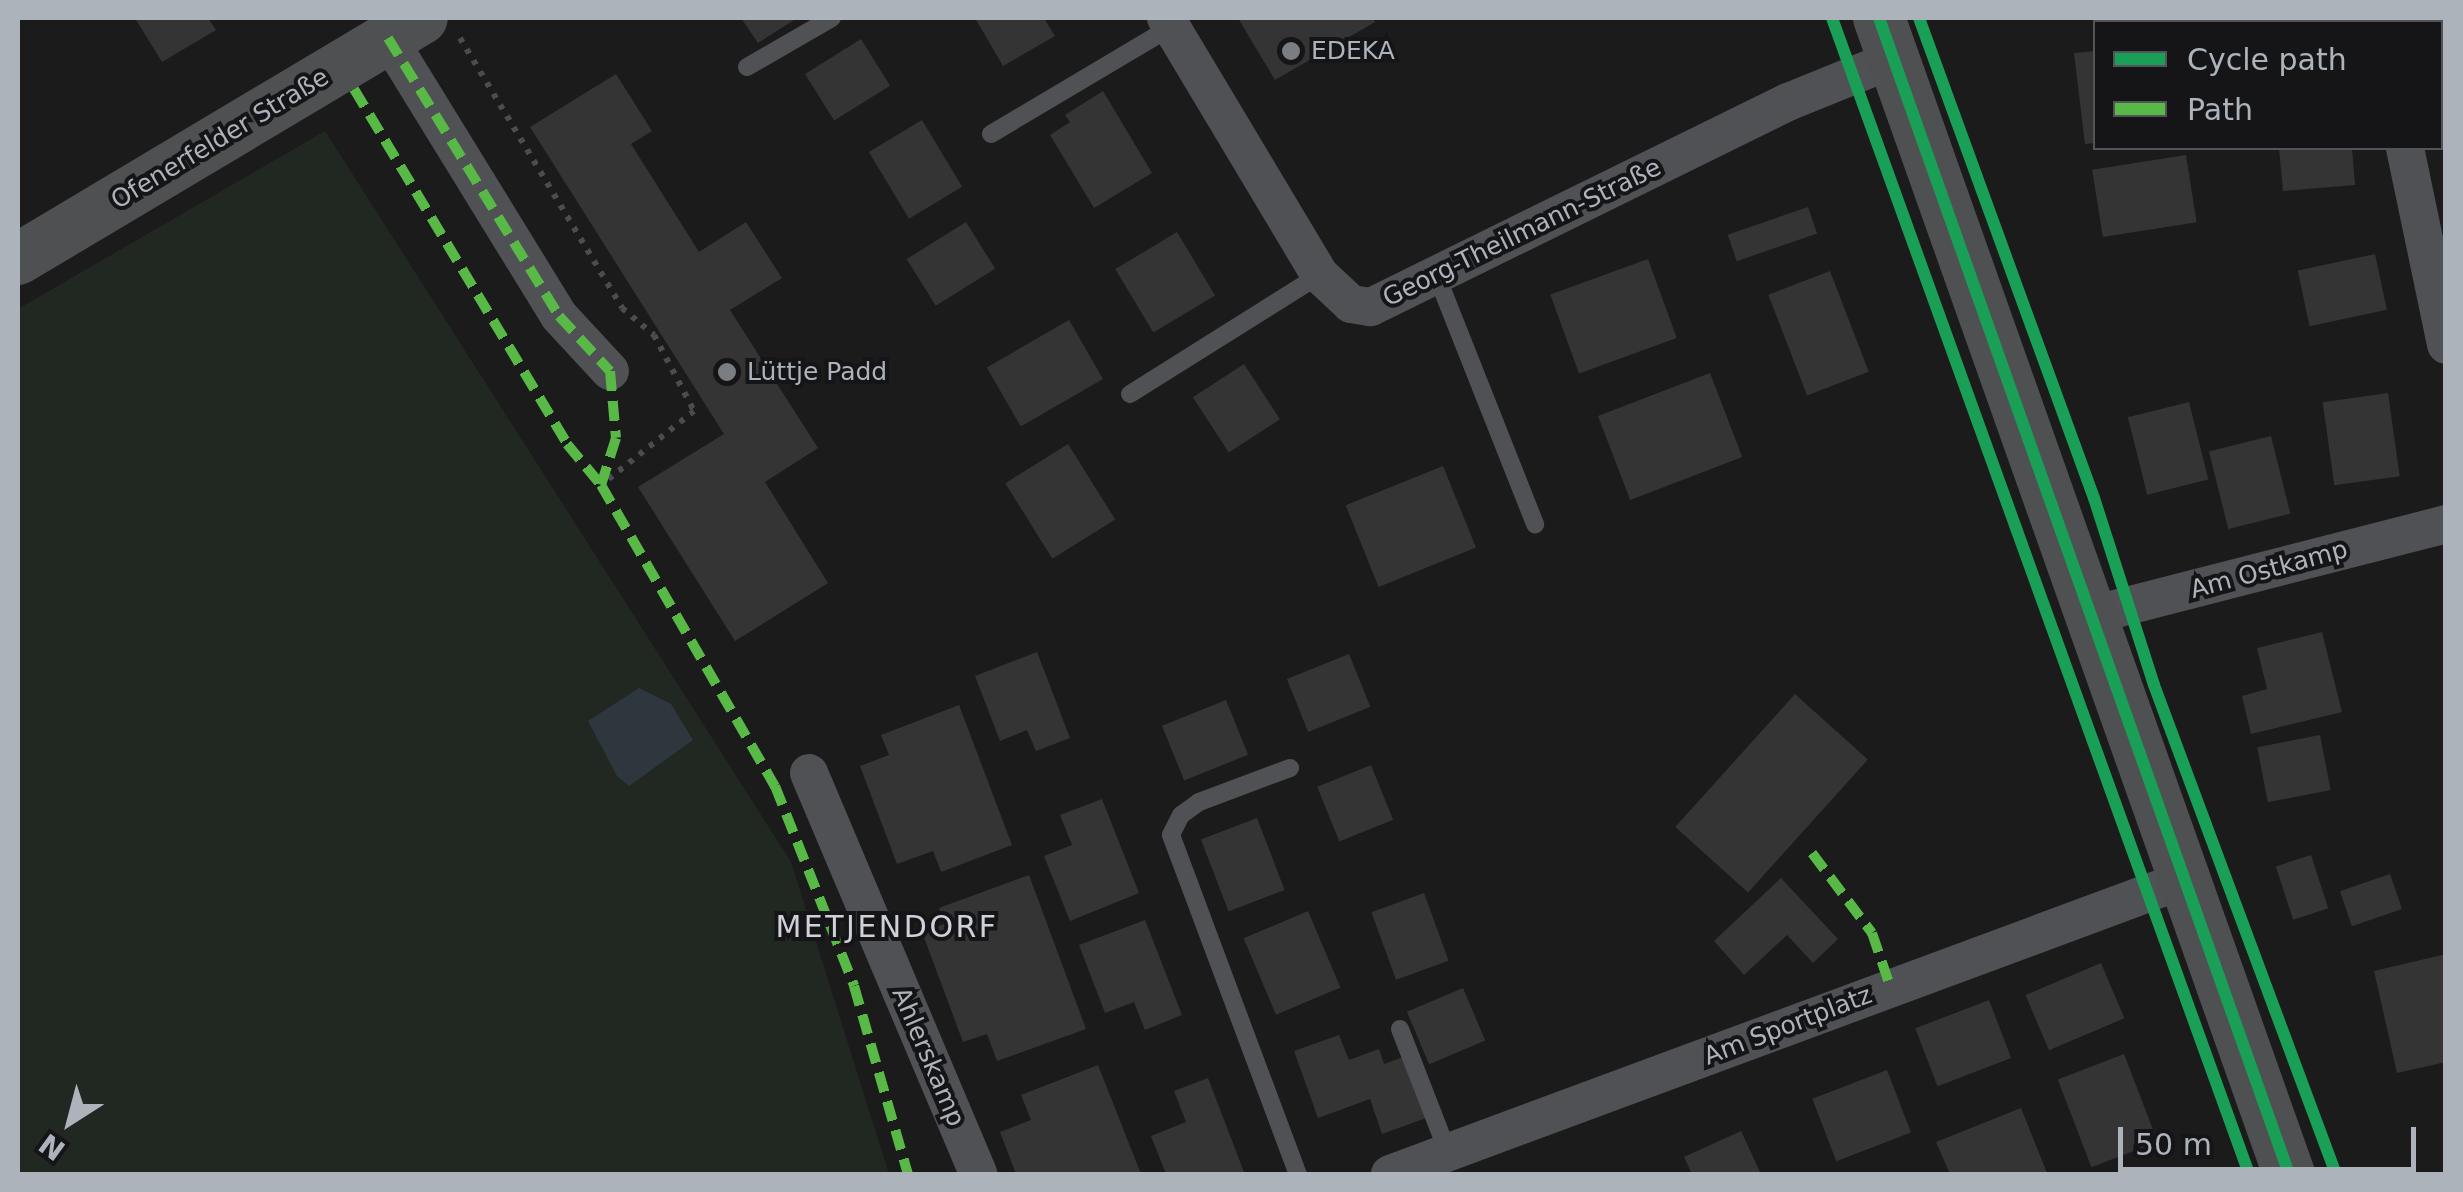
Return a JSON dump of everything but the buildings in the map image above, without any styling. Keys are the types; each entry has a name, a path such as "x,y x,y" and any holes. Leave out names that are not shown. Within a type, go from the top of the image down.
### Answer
{"main road":[{"name":"Ofenerfelder Straße","path":"18,259 422,28"},
{"path":"1886,38 2289,1174"}],"street":[{"name":"Georg-Theilmann-Straße","path":"1168,22 1320,275 1352,304 1371,307 1438,279 1720,134 1886,38"},
{"path":"422,28 559,316 610,371"},
{"path":"2404,150 2446,345"},
{"name":"Am Ostkamp","path":"2092,616 2446,524"},
{"name":"Ahlerskamp","path":"810,772 978,1174"},
{"name":"Am Sportplatz","path":"1390,1174 2186,880"}],"lane":[{"path":"748,67 832,18"},
{"path":"991,134 1168,22"},
{"path":"1130,394 1320,275"},
{"path":"1438,279 1536,524"},
{"path":"1290,768 1199,802 1181,816 1172,835 1298,1174"},
{"path":"1400,1029 1448,1154"}],"path":[{"path":"422,28 622,308 654,335 694,412 600,485"}],"shaded area":[{"path":"325,131 791,862 889,1174 18,1174 18,309"},
{"path":"639,688 671,704 693,740 629,786 617,776 588,721"}],"marked path":[{"path":"388,38 559,316 610,371 616,438 601,485"},
{"path":"354,89 567,444 601,485 775,786 854,986 908,1174"},
{"path":"1812,853 1872,933 1890,986"}],"cycle path":[{"path":"1832,18 2249,1174"},
{"path":"1879,18 2289,1174"},
{"path":"1919,18 2094,498 2154,685 2336,1174"}],"place":[{"name":"EDEKA","path":"1291,51"},
{"name":"Lüttje Padd","path":"727,372"}],"district":[{"name":"METJENDORF","path":"887,927"}]}
